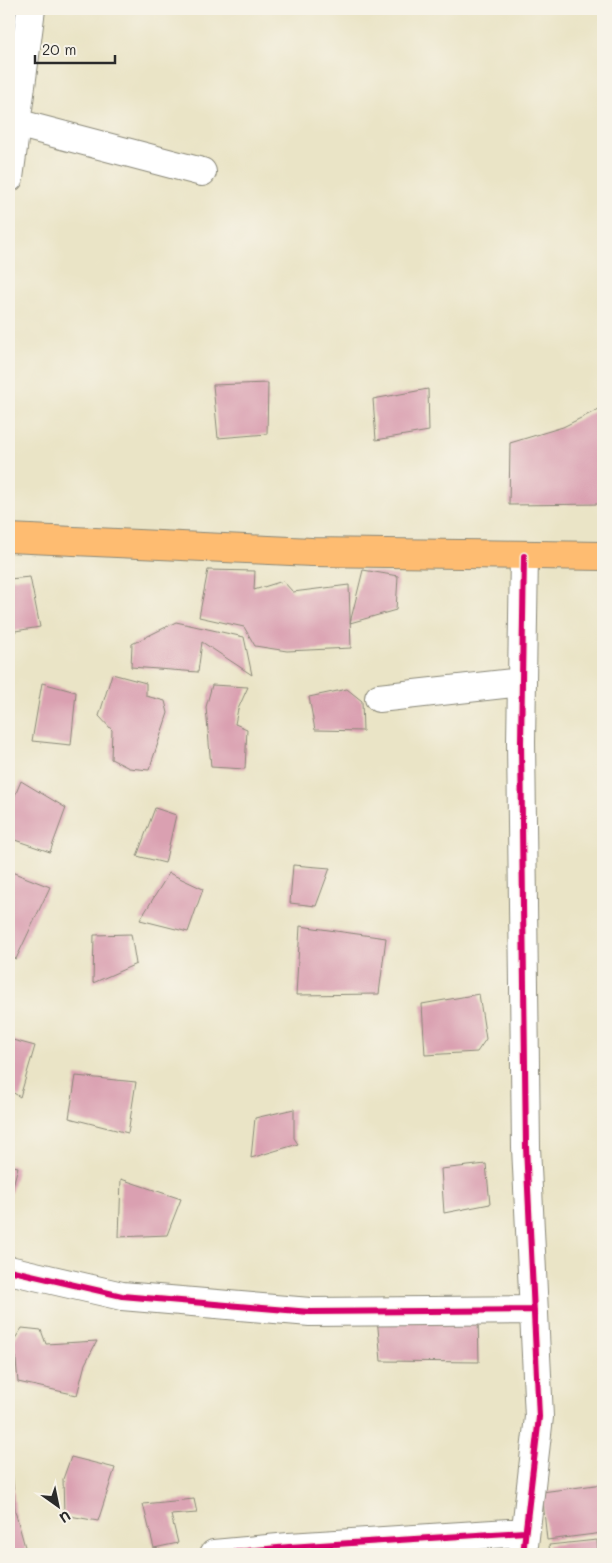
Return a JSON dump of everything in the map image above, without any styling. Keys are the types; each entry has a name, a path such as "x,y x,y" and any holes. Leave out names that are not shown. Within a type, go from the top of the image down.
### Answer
{"main road":[{"path":"9,538 312,552 603,556"}],"street":[{"path":"9,178 30,9"},
{"path":"16,123 202,172"},
{"path":"214,1554 289,1547 524,1543 540,1417 526,1147 522,682 524,556"},
{"path":"380,698 522,682"},
{"path":"9,1270 122,1296 310,1312 534,1310"}],"building":[{"path":"268,383 267,434 218,438 213,385"},
{"path":"428,389 429,431 376,440 373,399"},
{"path":"603,407 603,504 509,505 510,443 563,427"},
{"path":"208,570 255,571 254,590 283,581 293,592 349,585 351,648 287,651 255,646 244,627 199,617"},
{"path":"363,570 398,576 396,610 350,623"},
{"path":"30,577 40,627 9,632 9,579"},
{"path":"176,622 244,637 252,675 202,642 198,672 131,667 132,644"},
{"path":"112,674 146,683 146,696 165,701 168,713 149,770 129,768 111,759 112,730 99,716"},
{"path":"42,683 76,692 71,745 32,741"},
{"path":"212,685 248,687 238,709 235,724 247,729 245,769 211,767 206,707"},
{"path":"347,689 362,701 363,731 315,730 309,697"},
{"path":"21,781 66,808 50,852 9,838 9,810"},
{"path":"155,808 176,815 165,863 137,856"},
{"path":"293,865 330,868 316,906 290,903"},
{"path":"9,871 50,887 16,959 9,956"},
{"path":"169,873 203,889 188,932 140,920"},
{"path":"300,926 386,938 379,994 296,995"},
{"path":"131,934 136,964 93,983 94,935"},
{"path":"479,994 486,1039 477,1052 425,1055 422,1004"},
{"path":"9,1039 35,1046 20,1097 9,1090"},
{"path":"76,1076 136,1082 128,1133 69,1118"},
{"path":"294,1109 294,1138 298,1144 251,1158 255,1118"},
{"path":"486,1164 490,1204 444,1213 441,1169"},
{"path":"9,1165 18,1167 11,1193 9,1193"},
{"path":"121,1179 181,1199 167,1235 119,1237"},
{"path":"377,1317 478,1317 479,1362 381,1361"},
{"path":"22,1328 41,1330 46,1344 97,1341 85,1364 77,1395 18,1382 14,1340"},
{"path":"10,1408 14,1429 9,1429"},
{"path":"11,1455 15,1511 27,1554 9,1554 9,1456"},
{"path":"71,1457 115,1468 98,1521 64,1515 63,1479"},
{"path":"603,1484 603,1533 547,1540 542,1492"},
{"path":"194,1499 197,1513 171,1515 178,1543 154,1548 143,1504"},
{"path":"597,1540 598,1554 550,1554 549,1545"}],"cycle path":[{"path":"523,1554 539,1417 526,1147 521,742 524,556"},
{"path":"9,1270 122,1296 310,1312 534,1310"},
{"path":"214,1554 289,1547 525,1532"}]}
